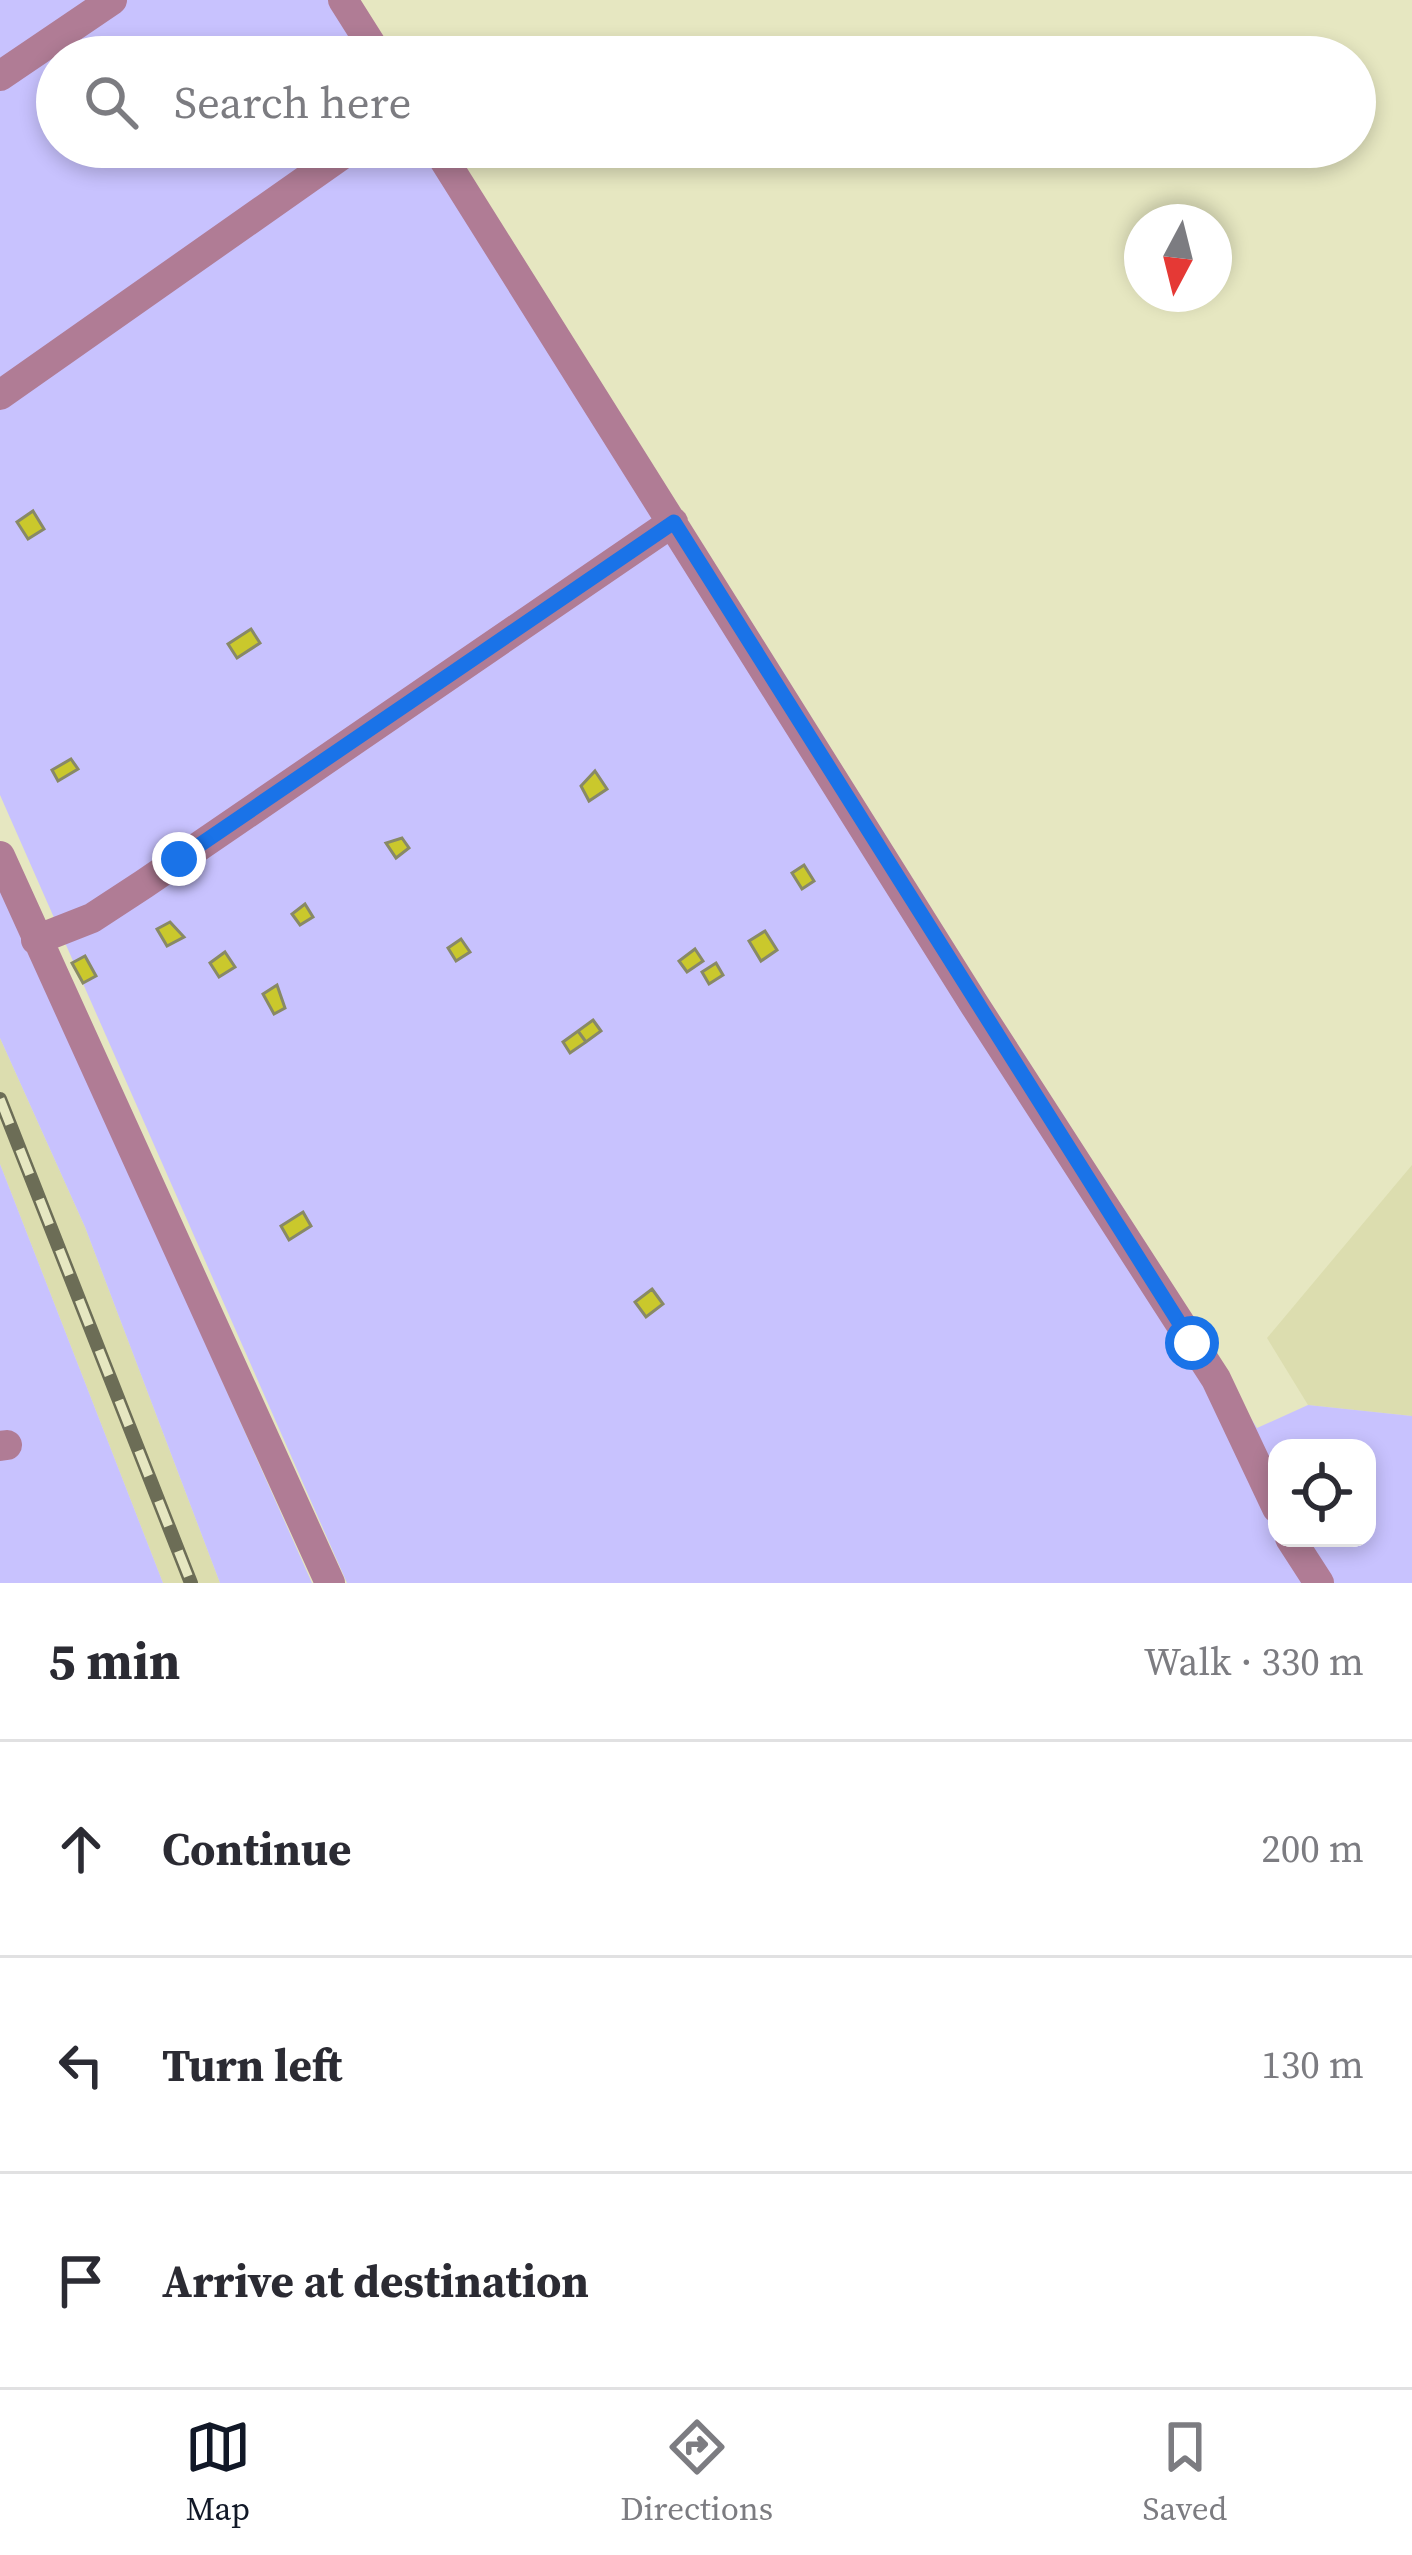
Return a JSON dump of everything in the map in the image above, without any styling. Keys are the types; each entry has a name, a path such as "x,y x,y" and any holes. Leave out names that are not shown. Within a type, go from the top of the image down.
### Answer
{"lane":[{"path":"59,36 112,0"},
{"path":"343,0 366,36"},
{"path":"0,76 36,52"},
{"path":"0,394 323,168"},
{"path":"449,168 1083,1176 1216,1379 1268,1489"},
{"path":"36,940 92,918 144,884 674,522"},
{"path":"0,856 330,1583"},
{"path":"1296,1547 1319,1583"}],"shaded area":[{"path":"0,0 357,0 380,36 36,36 36,168 466,168 831,757 1257,1428 1308,1405 1412,1416 1412,1583 347,1583 0,795"},
{"path":"0,881 312,1583 220,1583 85,1227 0,1038"},
{"path":"0,1038 85,1227 220,1583 163,1583 0,1164"},
{"path":"0,1164 163,1583 0,1583"},
{"path":"1412,1165 1412,1416 1308,1405 1267,1338"}],"building":[{"path":"33,511 44,529 28,539 17,522"},
{"path":"251,629 260,643 237,658 228,644"},
{"path":"71,759 78,769 58,781 52,770"},
{"path":"595,771 607,789 589,801 581,786"},
{"path":"402,838 409,848 396,858 386,843"},
{"path":"804,865 814,881 802,889 792,873"},
{"path":"305,904 313,917 300,925 292,914"},
{"path":"170,922 184,937 167,946 157,929"},
{"path":"765,931 777,950 761,961 749,941"},
{"path":"461,939 470,952 456,961 448,948"},
{"path":"695,949 703,961 687,972 679,961"},
{"path":"225,952 235,967 219,977 210,963"},
{"path":"85,956 96,976 83,983 72,963"},
{"path":"716,963 723,975 709,984 702,972"},
{"path":"277,985 285,1008 274,1014 263,994"},
{"path":"593,1020 601,1031 586,1042 578,1031"},
{"path":"578,1031 586,1042 570,1053 563,1042"},
{"path":"303,1212 311,1226 289,1240 281,1226"},
{"path":"652,1289 663,1304 646,1317 635,1302"}],"railway":[{"path":"0,1099 191,1583"}],"route":[{"path":"179,859 674,522 1192,1343"}]}
